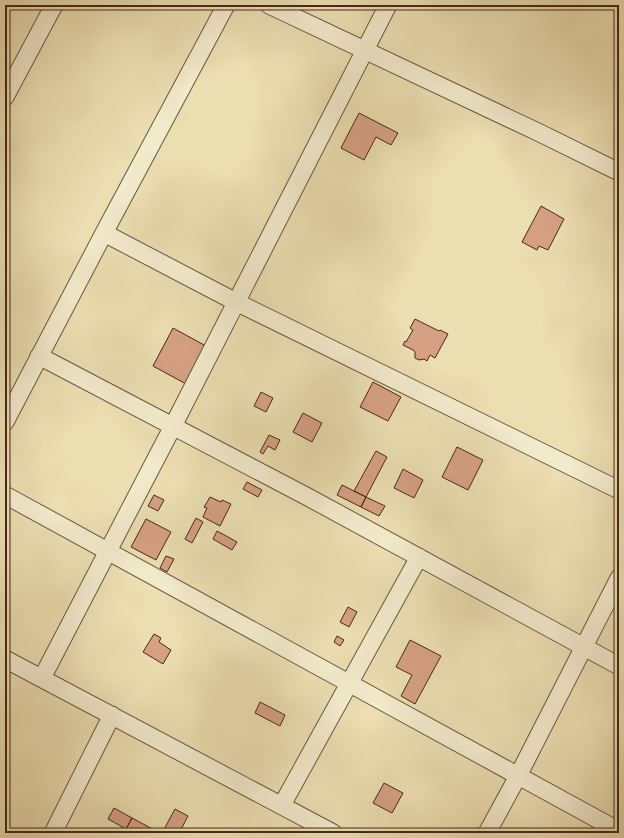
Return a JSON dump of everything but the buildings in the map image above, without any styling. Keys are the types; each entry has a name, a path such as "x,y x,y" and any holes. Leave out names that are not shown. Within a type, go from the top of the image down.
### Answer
{"street":[{"path":"5,97 54,5"},
{"path":"5,422 226,5"},
{"path":"269,5 619,172"},
{"path":"42,678 173,426 388,5"},
{"path":"104,233 236,302 619,490"},
{"path":"39,356 306,496 619,666"},
{"path":"5,495 619,831"},
{"path":"282,805 419,557"},
{"path":"487,833 518,776 619,578"},
{"path":"5,659 282,805 323,831"},
{"path":"53,833 112,715"}]}
